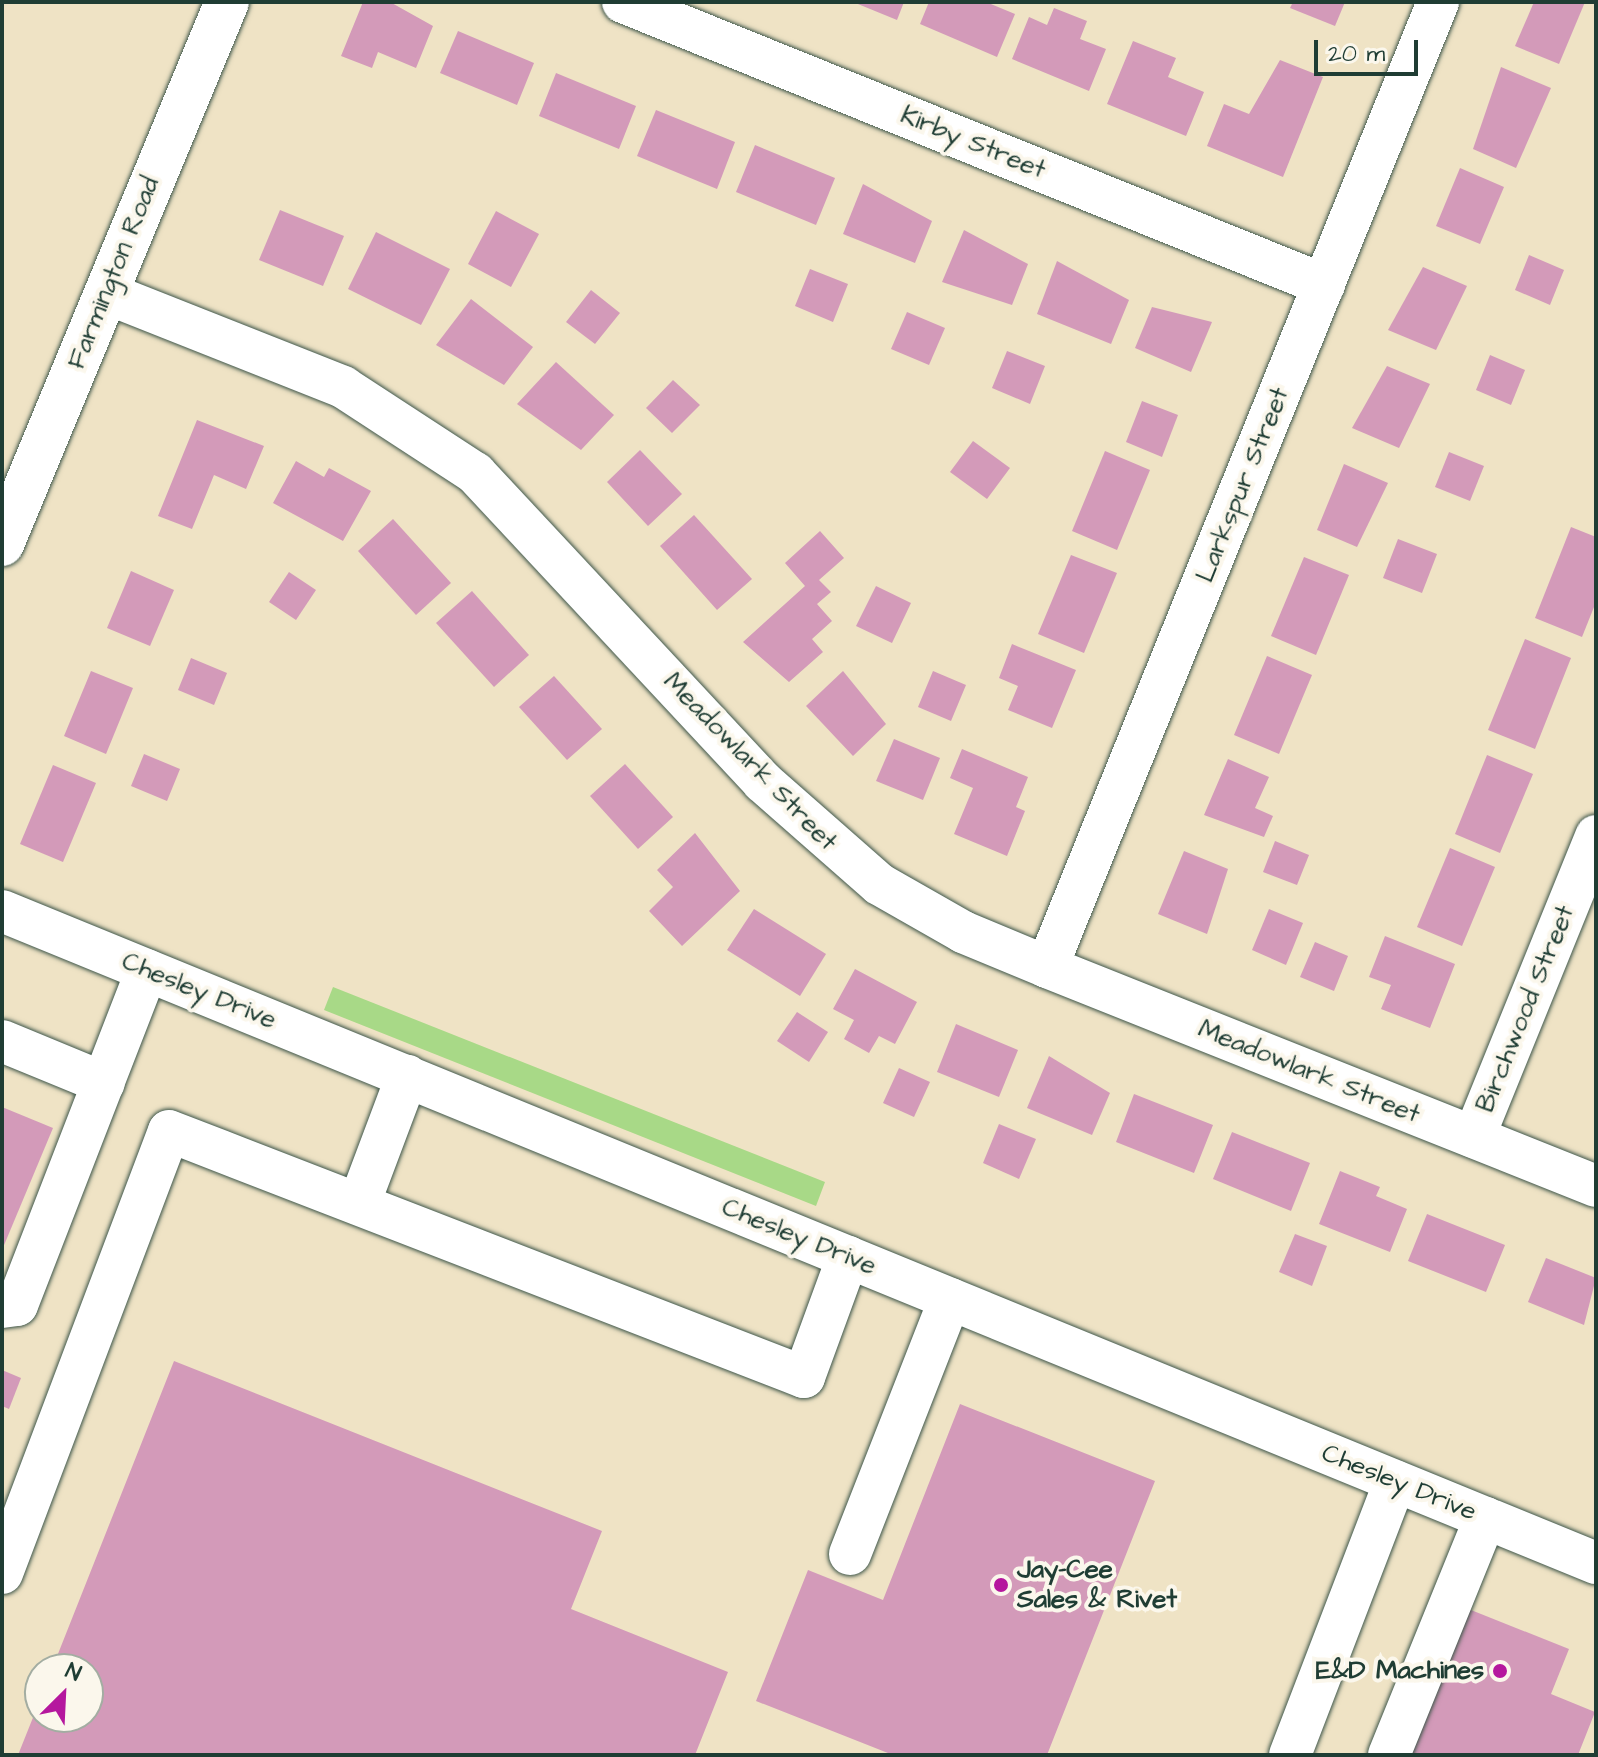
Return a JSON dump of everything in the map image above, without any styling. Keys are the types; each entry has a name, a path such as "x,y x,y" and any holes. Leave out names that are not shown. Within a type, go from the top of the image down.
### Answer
{"main road":[{"name":"Farmington Road","path":"2,544 226,2"}],"street":[{"name":"Kirby Street","path":"623,2 1324,285"},
{"name":"Larkspur Street","path":"1047,967 1438,2"},
{"name":"Meadowlark Street","path":"106,293 343,387 429,438 525,519 814,833 879,884 963,932 1596,1186"},
{"name":"Birchwood Street","path":"1474,1137 1596,836"},
{"name":"Chesley Drive","path":"2,911 1596,1563"},
{"path":"2,1307 17,1305 147,970"},
{"path":"2,1041 104,1083"},
{"path":"359,1204 407,1076"},
{"path":"2,1573 169,1131 804,1377 848,1257"},
{"path":"850,1554 950,1299"},
{"path":"1290,1755 1395,1481"},
{"path":"1389,1755 1485,1518"}],"green space":[{"path":"333,987 825,1182 816,1206 324,1010"}],"building":[{"path":"363,2 390,2 433,26 416,68 378,52 372,68 341,56"},
{"path":"853,2 904,2 897,20"},
{"path":"929,2 986,2 1015,14 997,57 920,24"},
{"path":"1293,2 1345,2 1335,26 1290,8"},
{"path":"1534,2 1585,2 1559,64 1515,46"},
{"path":"1054,8 1087,21 1080,39 1106,49 1089,91 1012,59 1029,17 1047,25"},
{"path":"458,31 534,63 517,105 440,73"},
{"path":"1133,41 1176,58 1168,77 1204,92 1186,136 1107,104"},
{"path":"1280,60 1323,77 1283,177 1207,146 1224,104 1249,114"},
{"path":"1501,67 1551,88 1516,168 1473,149"},
{"path":"556,73 636,106 619,149 539,116"},
{"path":"656,110 735,142 717,189 637,156"},
{"path":"755,145 835,178 816,225 736,192"},
{"path":"1460,168 1504,187 1480,244 1436,226"},
{"path":"863,184 932,221 915,263 843,234"},
{"path":"280,210 344,236 323,286 259,260"},
{"path":"496,211 539,234 511,287 468,264"},
{"path":"964,230 1028,264 1012,305 942,282"},
{"path":"376,232 450,269 421,325 348,289"},
{"path":"1529,255 1564,270 1550,305 1515,290"},
{"path":"1057,261 1129,300 1111,344 1037,314"},
{"path":"1423,267 1467,286 1436,350 1388,330"},
{"path":"810,269 848,284 833,322 795,306"},
{"path":"591,290 620,313 595,344 566,322"},
{"path":"471,299 533,347 504,385 436,345"},
{"path":"1152,307 1212,322 1191,372 1135,348"},
{"path":"907,312 945,328 929,365 891,349"},
{"path":"1007,351 1045,366 1030,404 992,388"},
{"path":"1490,355 1525,370 1511,405 1476,390"},
{"path":"556,362 614,415 581,450 517,404"},
{"path":"1387,366 1430,384 1399,448 1352,428"},
{"path":"673,380 700,405 672,433 646,408"},
{"path":"1142,401 1178,415 1162,457 1126,442"},
{"path":"197,420 264,446 246,489 214,475 192,529 158,516"},
{"path":"973,441 1010,468 987,499 950,472"},
{"path":"640,450 682,494 648,526 607,482"},
{"path":"1105,451 1150,470 1117,550 1072,531"},
{"path":"1449,452 1484,466 1470,501 1435,487"},
{"path":"296,461 324,477 329,468 371,491 343,541 273,503"},
{"path":"1344,464 1388,483 1357,547 1317,530"},
{"path":"694,515 752,579 717,610 660,546"},
{"path":"393,519 451,583 416,615 358,551"},
{"path":"1571,527 1596,537 1596,602 1582,637 1535,618"},
{"path":"820,531 844,558 819,580 831,592 817,604 832,621 812,639 823,652 789,682 743,642 805,586 785,563"},
{"path":"1398,539 1437,554 1422,593 1383,578"},
{"path":"1071,555 1117,573 1084,653 1038,634"},
{"path":"1304,557 1349,575 1316,655 1271,636"},
{"path":"131,571 174,590 150,646 107,628"},
{"path":"289,572 316,590 296,620 269,602"},
{"path":"876,586 911,603 892,643 856,626"},
{"path":"472,591 529,655 494,687 436,623"},
{"path":"1525,639 1571,658 1535,749 1488,730"},
{"path":"1012,644 1076,670 1052,728 1008,710 1018,686 999,678"},
{"path":"1267,656 1312,675 1279,754 1234,735"},
{"path":"191,658 227,673 214,705 178,690"},
{"path":"91,671 133,688 106,754 64,736"},
{"path":"843,671 886,724 853,756 806,706"},
{"path":"933,671 966,685 951,721 918,707"},
{"path":"554,676 602,729 567,760 519,707"},
{"path":"894,739 940,758 923,800 876,781"},
{"path":"962,749 1028,777 1016,807 1025,811 1007,856 954,834 973,788 950,778"},
{"path":"144,754 180,769 167,801 131,786"},
{"path":"1487,755 1533,774 1500,853 1455,834"},
{"path":"1228,759 1269,777 1255,808 1273,816 1264,837 1204,815"},
{"path":"625,764 673,817 638,849 590,796"},
{"path":"53,765 96,783 63,862 20,844"},
{"path":"695,833 740,891 682,946 649,911 673,887 657,870"},
{"path":"1275,841 1309,855 1297,885 1263,872"},
{"path":"1450,848 1495,867 1462,946 1417,927"},
{"path":"1184,851 1228,869 1207,934 1158,914"},
{"path":"754,909 826,954 800,996 727,950"},
{"path":"1269,909 1303,923 1286,965 1252,950"},
{"path":"1385,936 1455,964 1430,1028 1381,1009 1391,985 1369,977"},
{"path":"1315,942 1348,956 1334,991 1300,977"},
{"path":"855,969 917,1002 895,1044 879,1036 869,1053 844,1039 854,1020 833,1009"},
{"path":"797,1012 828,1032 809,1062 777,1041"},
{"path":"956,1024 1018,1050 999,1097 937,1072"},
{"path":"1049,1056 1110,1093 1092,1135 1027,1108"},
{"path":"899,1068 930,1082 914,1117 883,1103"},
{"path":"1134,1094 1213,1125 1194,1173 1116,1142"},
{"path":"2,1107 53,1128 2,1250"},
{"path":"999,1124 1036,1139 1019,1179 983,1163"},
{"path":"1232,1132 1310,1163 1291,1211 1213,1179"},
{"path":"1340,1171 1380,1187 1376,1196 1407,1209 1390,1252 1319,1224"},
{"path":"1427,1214 1505,1245 1486,1292 1408,1261"},
{"path":"1295,1234 1327,1246 1312,1286 1279,1272"},
{"path":"1546,1258 1596,1278 1584,1325 1528,1302"},
{"path":"174,1361 602,1531 571,1609 728,1672 695,1755 18,1755 27,1733 104,1733 104,1653 58,1653"},
{"path":"2,1370 21,1378 9,1409 2,1406"},
{"name":"Jay-Cee Sales & Rivet","path":"960,1404 1155,1481 1047,1755 893,1755 756,1701 808,1570 883,1600"},
{"name":"E&D Machines","path":"1466,1608 1569,1649 1551,1694 1595,1712 1578,1755 1407,1755"}],"place":[{"name":"Jay-Cee Sales & Rivet","path":"1001,1585"},
{"name":"E&D Machines","path":"1500,1671"}]}
